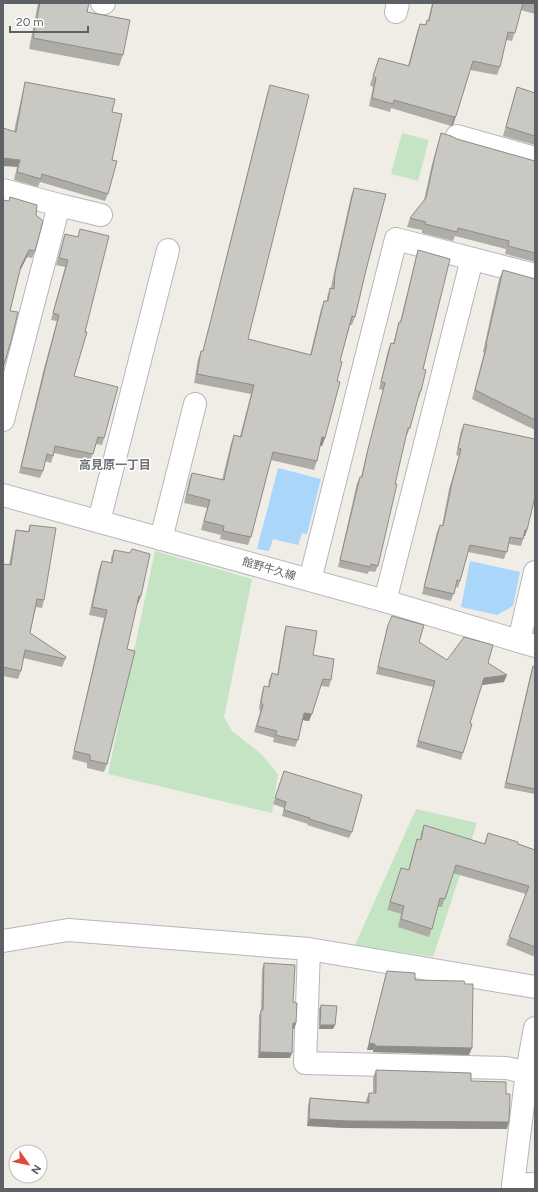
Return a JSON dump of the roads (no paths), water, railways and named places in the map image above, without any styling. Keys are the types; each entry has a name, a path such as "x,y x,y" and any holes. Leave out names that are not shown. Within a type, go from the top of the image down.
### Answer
{"street":[{"path":"457,136 535,158"},
{"path":"3,190 101,215"},
{"path":"3,420 60,204"},
{"path":"310,580 396,239 535,275"},
{"path":"99,521 168,250"},
{"path":"385,601 472,258"},
{"path":"161,539 195,404"},
{"name":"館野牛久線","path":"3,495 385,601 527,644"},
{"path":"527,644 535,572"},
{"path":"3,942 68,930 309,949 535,987"},
{"path":"309,949 305,1063 506,1068 531,1073"},
{"path":"535,1028 531,1073 513,1184 535,1184"}],"water":[{"path":"278,468 321,479 307,534 302,533 298,545 273,539 269,551 257,549"},
{"path":"470,561 520,572 513,606 497,615 461,607"}],"district":[{"name":"高見原一丁目","path":"115,465"}]}
